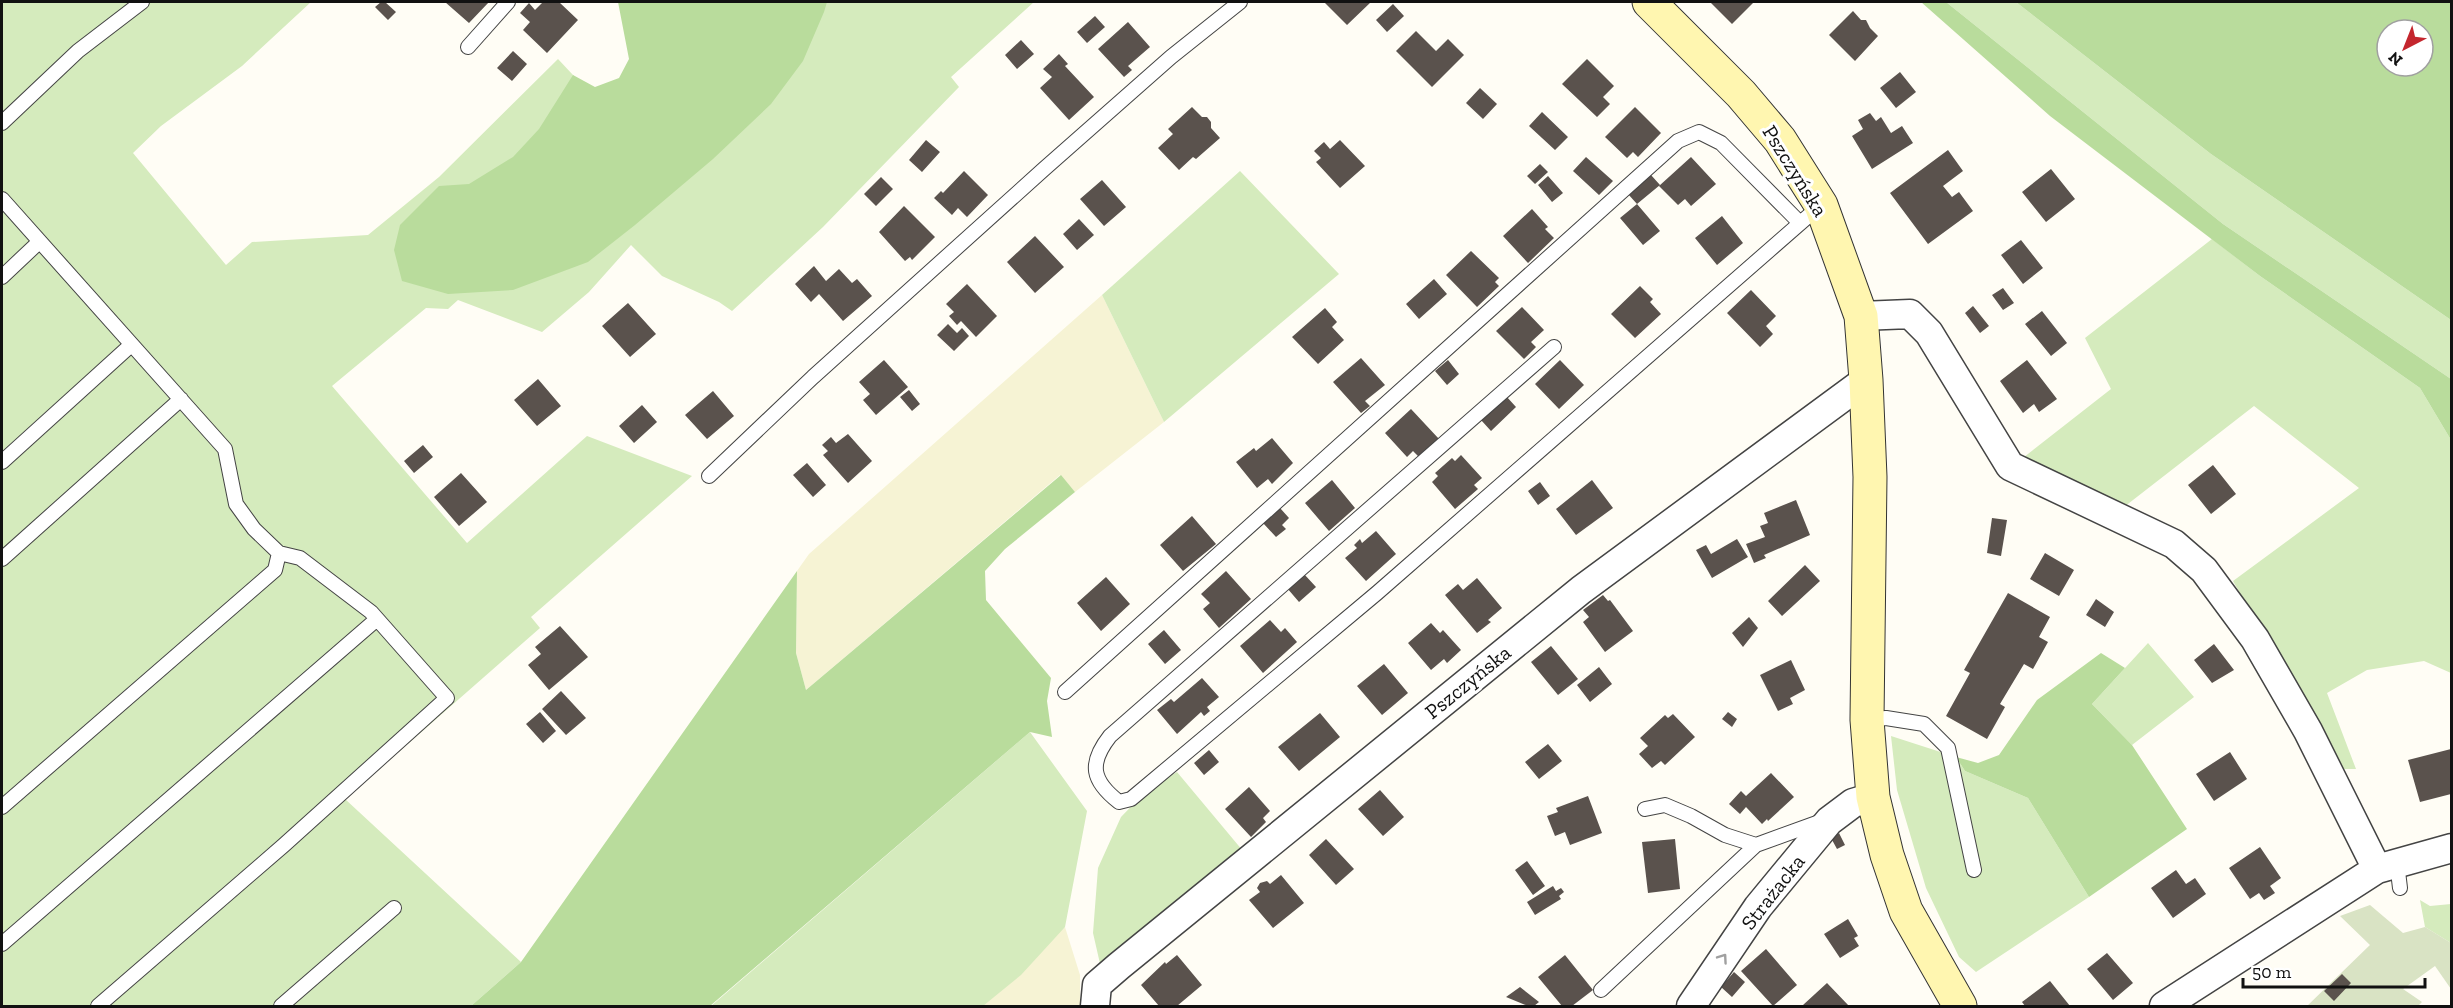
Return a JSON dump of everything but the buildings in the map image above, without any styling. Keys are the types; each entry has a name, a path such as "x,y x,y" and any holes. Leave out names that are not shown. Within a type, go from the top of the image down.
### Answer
{"street":[{"name":"Pszczyńska","path":"1649,2 1741,94 1780,140 1810,214 1861,316 1870,477 1867,720 1854,805 1887,855 1906,911 1960,1006"},
{"path":"1861,316 1910,314 1929,333 2010,466 2174,544 2204,570 2255,639 2391,873"},
{"name":"Pszczyńska","path":"1095,1006 1097,985 1119,966 1581,590 1866,380"},
{"name":"Strażacka","path":"1690,1006 1758,907 1829,821 1854,805"},
{"path":"2164,1006 2391,873 2451,848"}],"lane":[{"path":"2,123 78,51 142,2"},
{"path":"468,47 508,2"},
{"path":"709,476 813,377 1044,169 1171,57 1240,2"},
{"path":"1065,692 1678,141 1699,132 1721,143 1810,214 1377,593 1131,799 1119,802 1104,790 1096,775 1095,762 1100,748 1110,736 1554,347"},
{"path":"2,199 225,449 236,504 254,529 279,553 300,558 377,619 447,698 284,845 98,1006"},
{"path":"2,277 39,242"},
{"path":"2,462 131,345"},
{"path":"2,559 181,399"},
{"path":"2,807 210,629 275,570 279,553"},
{"path":"2,944 377,619"},
{"path":"1867,720 1886,718 1924,724 1948,748 1974,870"},
{"path":"1646,809 1665,805 1725,835 1756,845"},
{"path":"1601,990 1756,845 1854,805"},
{"path":"281,1006 394,908"}],"shaded area":[{"path":"1102,295 1164,422 1075,492 1060,475 806,690 796,653 797,571 809,554"},
{"path":"1065,927 1080,975 1080,1006 973,1006"}],"green space":[{"path":"2,2 311,2 242,66 161,126 133,153 226,265 252,242 368,235 439,177 558,59 618,123 725,2 1034,2 951,77 959,87 823,227 732,311 719,302 662,276 631,245 589,292 542,332 458,300 448,309 426,308 332,386 467,543 587,436 692,476 531,617 540,628 345,799 521,962 471,1006 2,1006"},
{"path":"618,2 827,2 803,61 771,104 713,159 588,262 513,290 448,294 402,281 394,250 400,225 439,186 469,184 513,157 539,129 573,75 595,87 619,78 629,59"},
{"path":"1921,2 1946,2 2223,224 2451,379 2451,440 2420,388 2260,276 2050,116"},
{"path":"1946,2 2016,2 2211,154 2451,320 2451,379 2223,224"},
{"path":"2016,2 2451,2 2451,320 2211,154"},
{"path":"1240,171 1339,274 1164,422 1102,295"},
{"path":"2212,239 2260,276 2420,388 2451,440 2451,673 2424,661 2367,670 2327,693 2356,769 2335,769 2309,714 2233,581 2359,488 2254,406 2124,507 2019,461 2111,389 2085,338"},
{"path":"1061,475 1075,492 1005,549 985,571 986,600 1051,678 1047,701 1052,737 1030,732 710,1006 471,1006 521,962 797,571 796,653 806,690"},
{"path":"2148,643 2194,697 2132,745 2092,704"},
{"path":"2101,653 2125,668 2092,704 2132,745 2187,829 2089,897 2028,798 1965,771 1956,757 1978,763 1999,755 2037,700"},
{"path":"1030,732 1087,811 1065,927 1021,975 983,1006 711,1006"},
{"path":"1891,736 1956,757 1965,771 2028,798 2089,897 1976,972 1959,957 1926,888 1897,790"},
{"path":"1177,772 1243,851 1101,968 1093,933 1098,868 1121,817 1148,789"},
{"path":"2420,900 2430,906 2451,904 2451,943 2425,927"},
{"path":"2370,905 2403,933 2425,927 2451,943 2451,989 2435,966 2403,989 2422,1002 2418,1006 2307,1006 2370,945 2340,916"}]}
